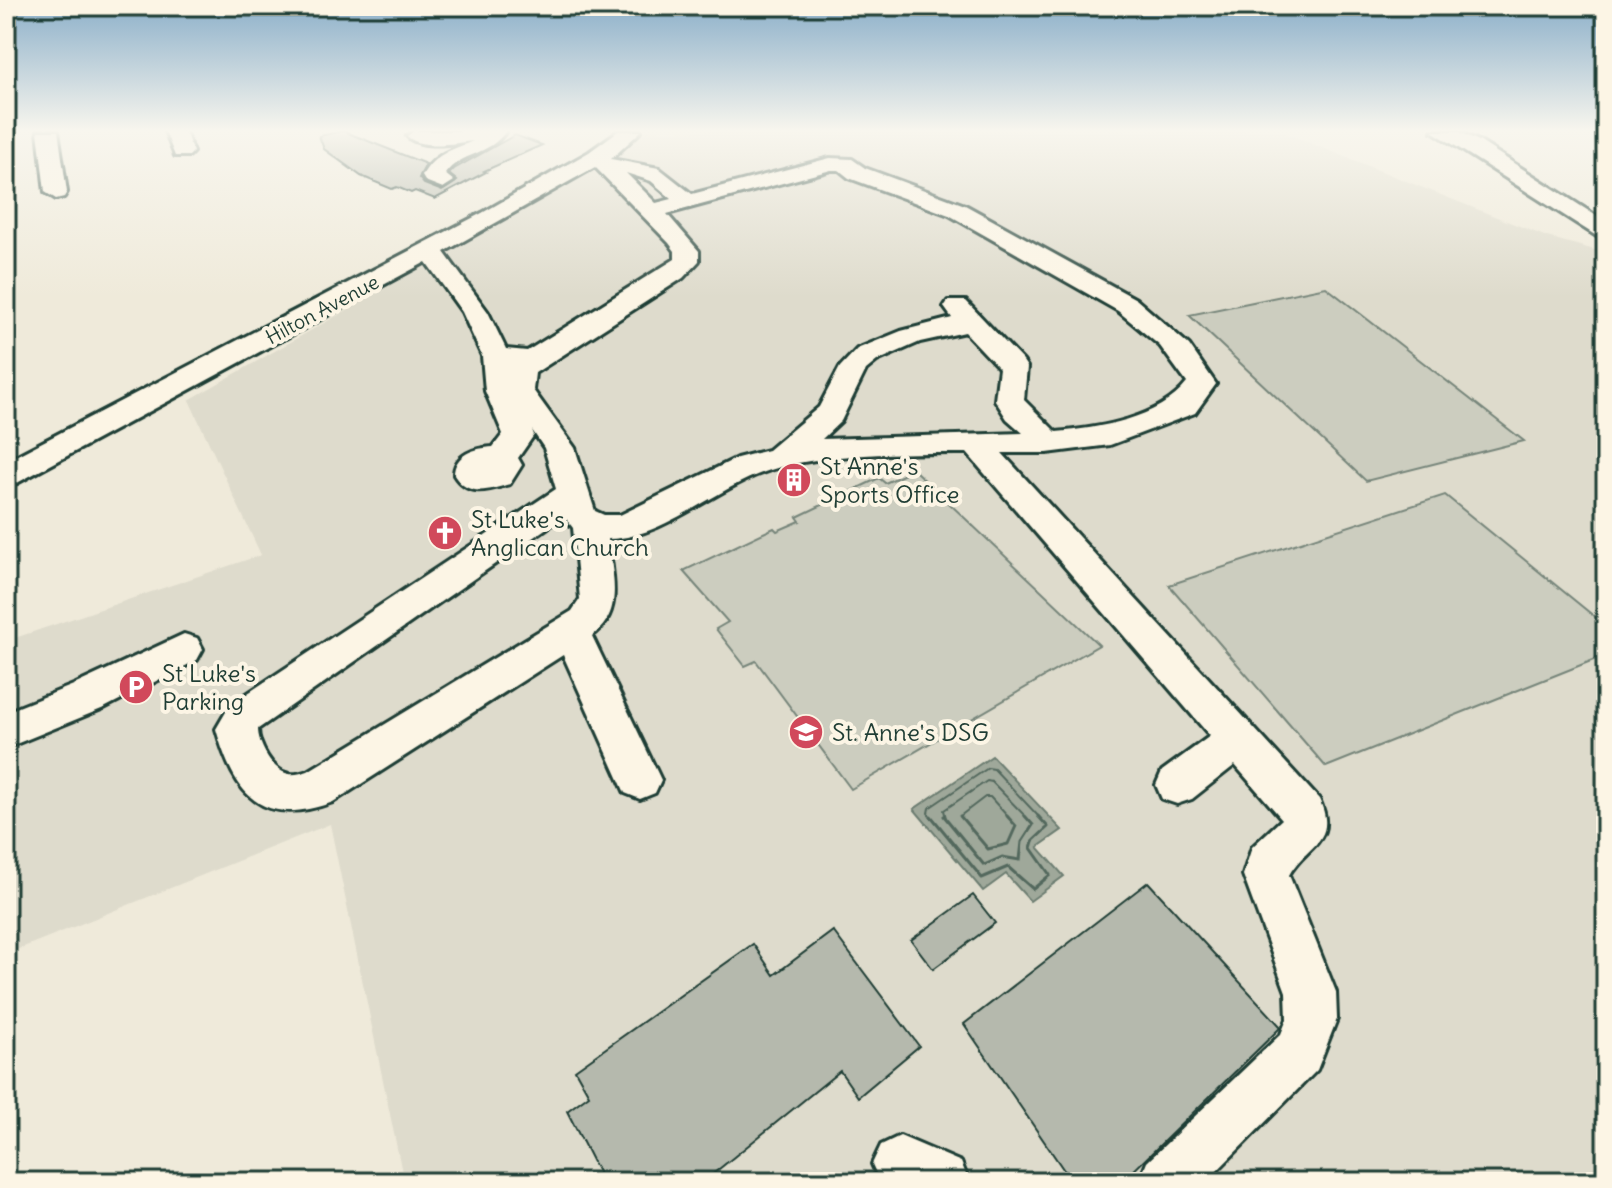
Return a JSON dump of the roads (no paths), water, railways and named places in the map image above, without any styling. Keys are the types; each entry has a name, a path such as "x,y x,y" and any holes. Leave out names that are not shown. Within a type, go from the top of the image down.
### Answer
{"street":[{"path":"55,186 56,192"},
{"name":"Hilton Avenue","path":"6,475 552,186"},
{"path":"580,509 244,717 236,729 245,760 271,787 290,794 318,788 585,621 598,601 580,509 557,442 536,411 519,395 517,385 524,368 532,360 674,273 687,261 687,251 627,186"},
{"path":"673,186 687,201"},
{"path":"653,211 743,186"},
{"path":"580,509 611,529 625,527 748,466 806,450 944,443 1047,443 1099,438 1185,406 1202,384 1192,364 1148,320 1127,305 957,210 893,186"},
{"path":"1536,186 1606,232"},
{"path":"430,250 475,312 496,356 510,447"},
{"path":"776,456 817,428 833,410 858,362 963,315 1013,367 1008,394 1013,408 1042,430 1047,443"},
{"path":"496,356 532,360"},
{"path":"977,445 1304,813 1303,830 1268,862 1266,875 1311,992 1312,1019 1299,1052 1167,1182"},
{"path":"571,631 640,780"},
{"path":"6,730 90,696 184,649"},
{"path":"1177,785 1239,738"}],"water":[{"path":"992,756 1062,830 1038,847 1064,876 1030,901 1006,874 983,891 914,809"}],"place":[{"name":"St Anne's Sports Office","path":"794,480"},
{"name":"St Luke's Anglican Church","path":"445,533"},
{"name":"St Luke's Parking","path":"136,687"},
{"name":"St. Anne's DSG","path":"806,732"}]}
